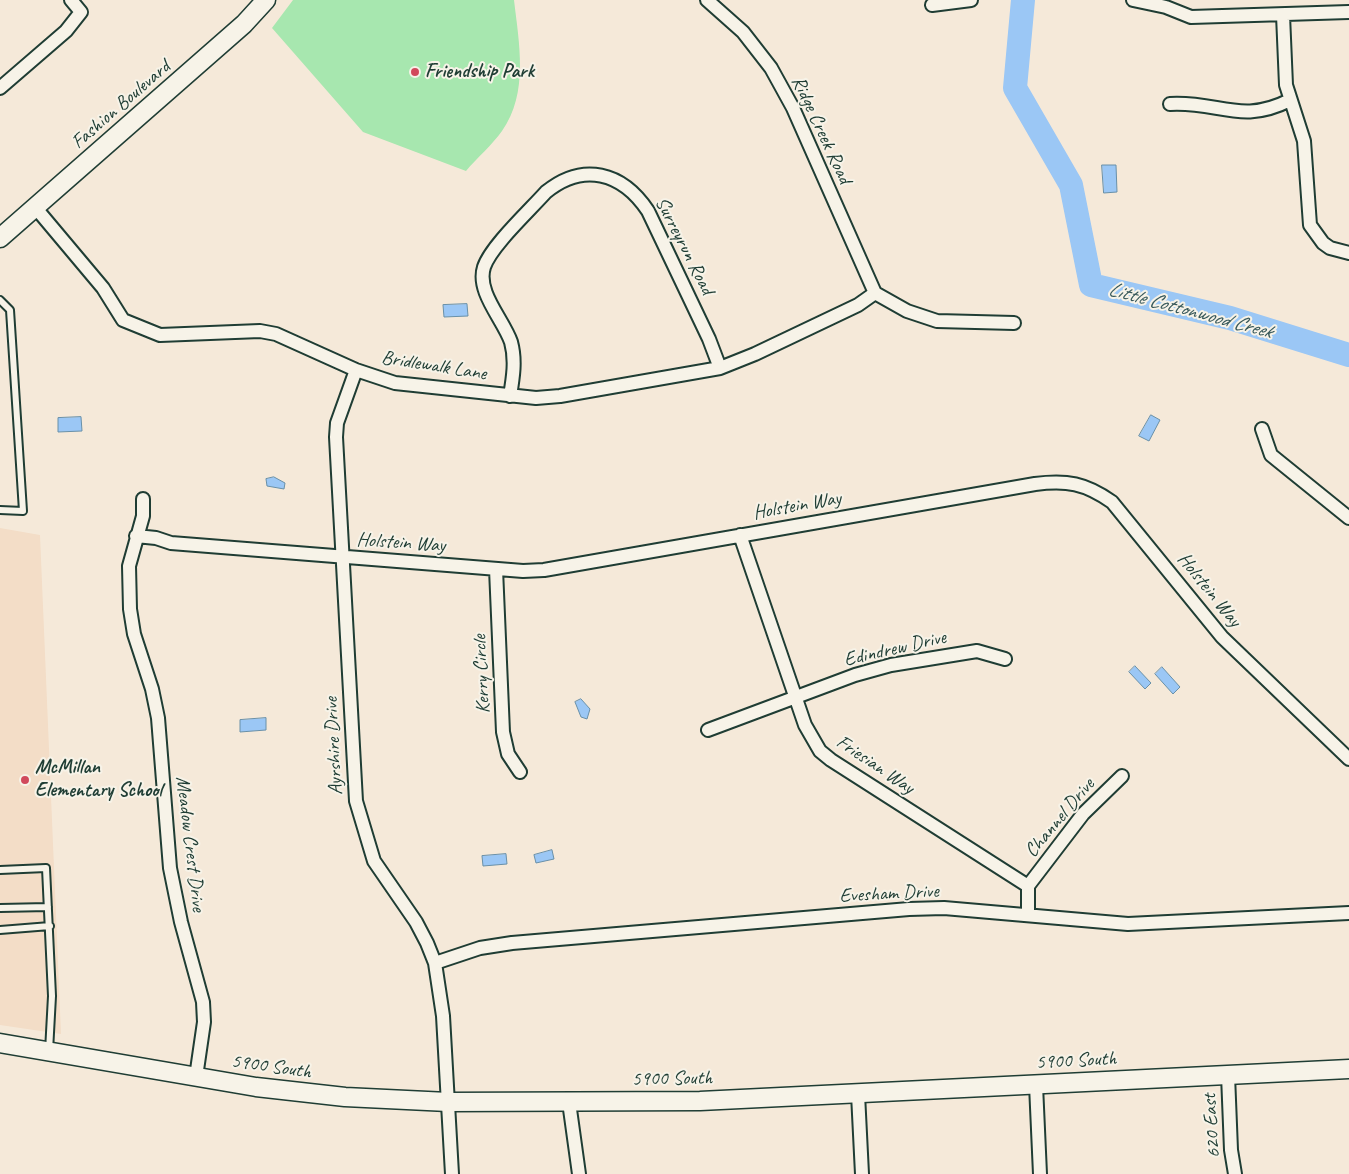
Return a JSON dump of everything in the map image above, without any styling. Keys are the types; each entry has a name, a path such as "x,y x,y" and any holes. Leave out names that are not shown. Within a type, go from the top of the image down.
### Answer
{"main road":[{"name":"Fashion Boulevard","path":"0,238 244,24 266,0"},
{"name":"5900 South","path":"0,1043 196,1077 336,1096 448,1102 700,1101 1349,1070"}],"street":[{"path":"0,88 66,31 81,12 71,0"},
{"name":"Ridge Creek Road","path":"708,0 743,32 771,68 793,108 875,293"},
{"path":"932,6 971,0"},
{"path":"1133,0 1166,7 1191,17 1349,12"},
{"path":"1283,15 1286,85 1304,141 1310,225 1323,243 1330,248 1349,253"},
{"path":"1170,104 1196,104 1224,111 1260,112 1290,100"},
{"name":"Surreyrun Road","path":"510,396 514,367 512,348 485,289 484,266 494,250 556,184 572,177 587,174 615,179 637,195 648,211 709,339 720,368"},
{"name":"Bridlewalk Lane","path":"35,207 103,288 123,320 160,335 260,331 276,334 356,370 395,383 510,396 536,398 560,396 720,368 755,354 858,305 875,293"},
{"path":"875,293 907,311 936,321 1014,323"},
{"name":"Ayrshire Drive","path":"356,370 336,430 354,776 359,819 374,860 416,922 435,963 443,1016 452,1174"},
{"path":"1262,429 1271,455 1349,518"},
{"name":"Holstein Way","path":"136,536 156,538 171,543 343,558 496,569 544,570 1058,481 1094,489 1112,502 1222,637 1349,758"},
{"name":"Meadow Crest Drive","path":"143,499 143,516 129,566 130,609 134,634 152,689 158,718 166,842 173,885 181,922 204,1002 204,1022 196,1077"},
{"name":"Friesian Way","path":"740,535 796,698 812,739 820,751 831,760 1028,886"},
{"name":"Kerry Circle","path":"496,569 503,732 508,754 520,772"},
{"name":"Edindrew Drive","path":"708,730 855,675 891,665 977,651 1005,659"},
{"name":"Channel Drive","path":"1028,886 1083,814 1122,776"},
{"path":"1028,886 1028,915"},
{"name":"Evesham Drive","path":"435,963 466,952 504,944 909,909 944,908 1128,924 1349,913"},
{"name":"620 East","path":"1228,1076 1231,1150 1235,1174"},
{"path":"1036,1085 1040,1174"},
{"path":"858,1094 862,1174"},
{"path":"569,1102 580,1174"}],"lane":[{"path":"0,300 10,310 23,511 0,510"},
{"path":"0,870 46,868 52,996 49,1052"},
{"path":"0,908 48,907"},
{"path":"0,930 50,926"}],"shaded area":[{"name":"McMillan Elementary School","path":"0,528 40,535 61,1034 0,1025"}],"green space":[{"name":"Friendship Park","path":"293,0 514,0 520,50 519,84 516,101 502,131 466,171 363,132 272,28"}],"water":[{"path":"1102,165 1116,165 1117,192 1104,193"},
{"path":"467,304 468,316 444,317 443,305"},
{"path":"1151,415 1160,420 1149,441 1139,436"},
{"path":"81,417 82,431 58,432 58,418"},
{"path":"274,477 285,483 284,489 267,486 266,479"},
{"path":"1135,666 1151,683 1145,689 1129,672"},
{"path":"1162,667 1180,687 1173,694 1155,674"},
{"path":"581,699 590,709 587,719 581,717 575,702"},
{"path":"266,718 266,730 240,732 240,720"},
{"path":"552,850 554,859 536,863 534,855"},
{"path":"506,854 507,864 483,866 482,856"}],"waterway":[{"name":"Little Cottonwood Creek","path":"1023,0 1015,88 1071,185 1091,285 1230,318 1349,355"}],"place":[{"name":"Friendship Park","path":"415,72"},
{"name":"McMillan Elementary School","path":"25,780"}]}
